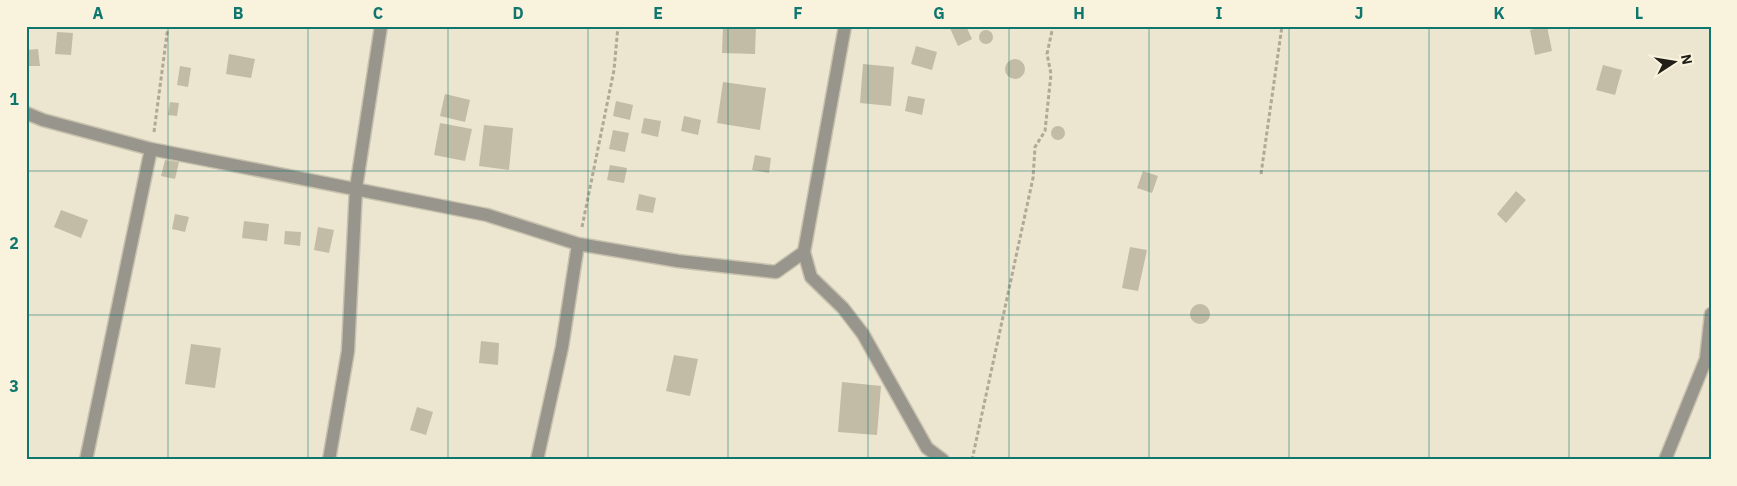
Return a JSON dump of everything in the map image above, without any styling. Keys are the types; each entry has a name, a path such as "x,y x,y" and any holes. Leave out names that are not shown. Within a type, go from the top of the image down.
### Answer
{"street":[{"path":"329,460 348,352 356,188 381,26"},
{"path":"844,26 804,252 811,277 843,308 863,334 927,448 943,460"},
{"path":"26,113 42,120 151,149 356,188 487,216 578,244 678,261 776,272 804,252"},
{"path":"86,460 151,149"},
{"path":"537,460 562,347 578,244"},
{"path":"1665,460 1706,359 1711,314"}],"path":[{"path":"151,149 168,26"},
{"path":"578,244 614,70 618,26"},
{"path":"972,460 1033,178 1035,147 1045,131 1051,74 1046,54 1053,26"},
{"path":"1261,174 1282,26"}],"building":[{"path":"723,26 756,26 755,54 722,53"},
{"path":"949,26 966,26 972,39 958,46"},
{"path":"1547,26 1552,51 1535,55 1530,30"},
{"path":"986,30 991,32 993,37 991,42 986,44 981,42 979,37 981,32"},
{"path":"57,32 73,33 71,55 55,54"},
{"path":"916,46 937,52 932,70 911,64"},
{"path":"38,49 40,66 26,66 26,50"},
{"path":"229,54 255,59 251,78 226,74"},
{"path":"1015,59 1022,62 1025,69 1022,76 1015,79 1008,76 1005,69 1008,62"},
{"path":"863,64 894,67 891,106 860,103"},
{"path":"1603,65 1622,70 1615,95 1596,90"},
{"path":"180,66 191,68 188,87 177,85"},
{"path":"723,82 766,88 760,130 717,123"},
{"path":"445,94 470,100 465,122 440,116"},
{"path":"908,96 925,99 922,115 905,111"},
{"path":"616,101 633,105 630,120 613,116"},
{"path":"170,102 179,103 177,116 168,115"},
{"path":"684,116 701,120 698,135 681,131"},
{"path":"644,118 661,121 658,137 641,133"},
{"path":"440,123 472,129 465,161 434,155"},
{"path":"484,125 513,128 509,170 479,166"},
{"path":"1058,126 1063,128 1065,133 1063,138 1058,140 1053,138 1051,133 1053,128"},
{"path":"613,130 629,133 625,152 609,149"},
{"path":"755,155 771,158 769,173 752,170"},
{"path":"165,160 179,162 175,179 161,176"},
{"path":"610,165 627,168 624,183 607,180"},
{"path":"1143,171 1158,176 1152,193 1137,188"},
{"path":"1516,191 1526,200 1506,223 1497,214"},
{"path":"639,194 656,198 653,213 636,210"},
{"path":"61,210 88,220 81,238 54,227"},
{"path":"175,214 189,217 185,232 172,229"},
{"path":"244,221 269,224 267,241 242,238"},
{"path":"318,227 334,230 329,253 314,250"},
{"path":"285,231 301,232 300,246 284,244"},
{"path":"1130,247 1147,250 1138,291 1122,288"},
{"path":"1200,304 1207,307 1210,314 1207,321 1200,324 1193,321 1190,314 1193,307"},
{"path":"481,341 499,343 498,365 479,363"},
{"path":"191,344 221,348 215,388 185,384"},
{"path":"674,355 698,359 690,396 666,391"},
{"path":"842,382 881,386 877,435 838,432"},
{"path":"417,407 433,412 426,435 410,430"}]}
